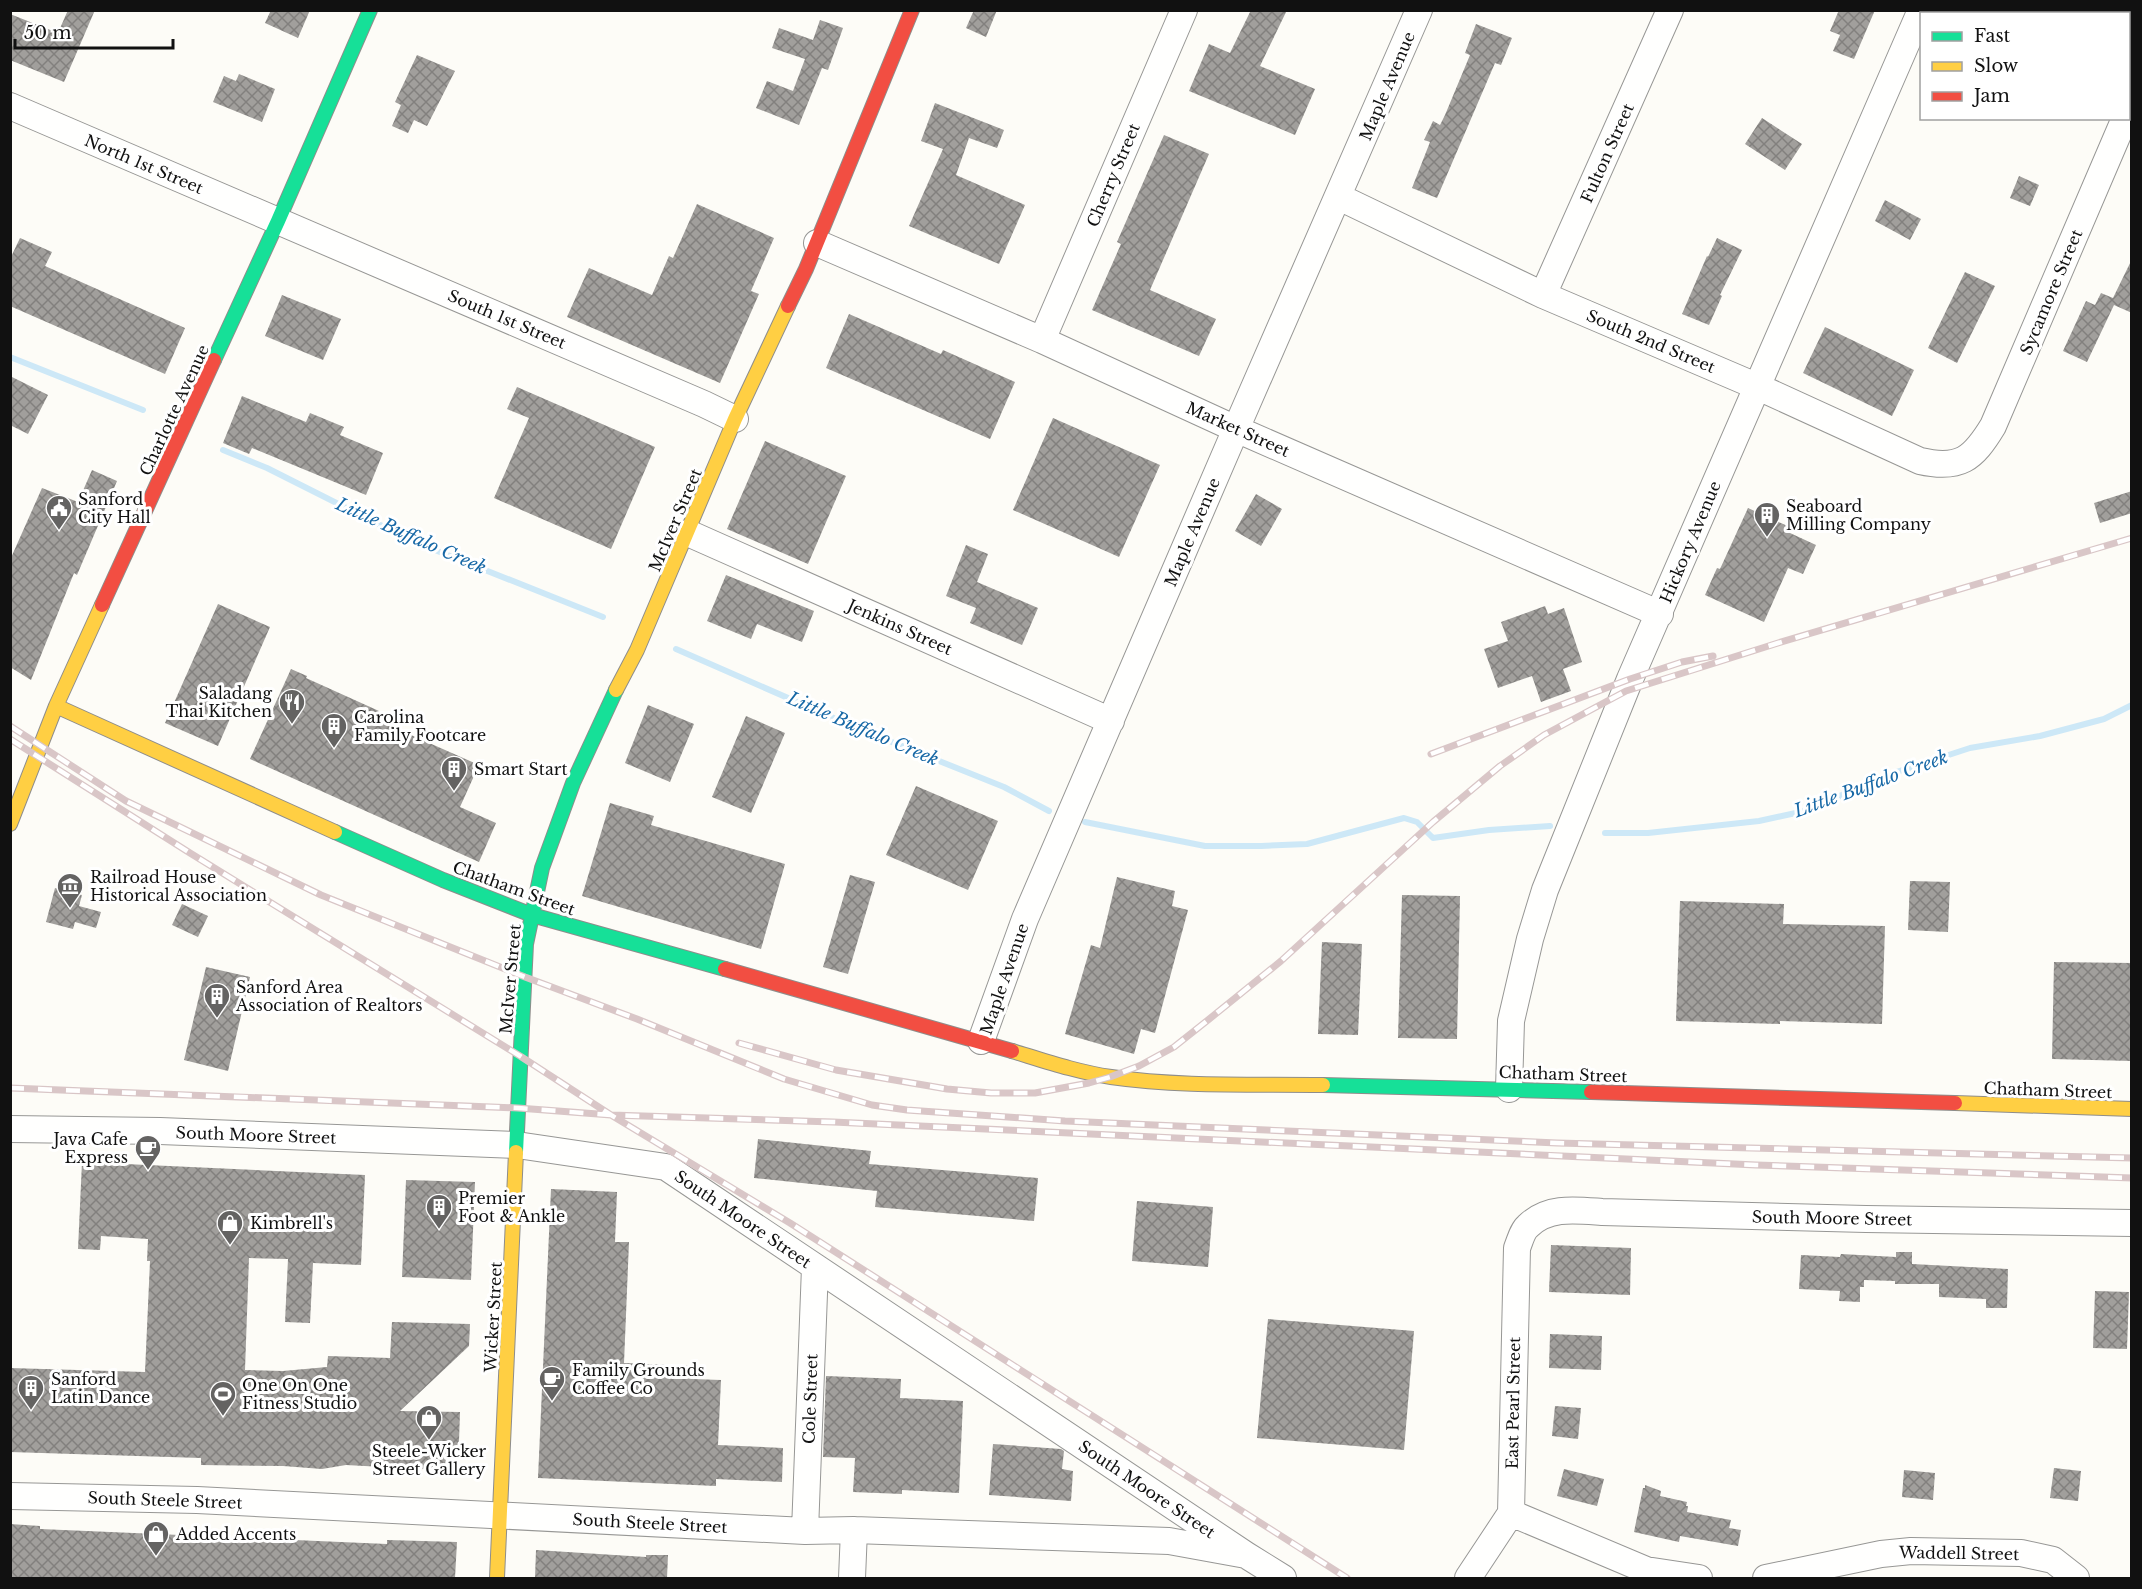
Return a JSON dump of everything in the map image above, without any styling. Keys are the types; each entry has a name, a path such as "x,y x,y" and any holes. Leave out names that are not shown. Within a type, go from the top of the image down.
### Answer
{"street":[{"name":"Charlotte Avenue","path":"10,824 56,706 278,221 370,10"},
{"name":"Cherry Street","path":"1042,340 1184,10"},
{"name":"Maple Avenue","path":"989,1044 1025,919 1419,10"},
{"name":"Fulton Street","path":"1543,295 1670,10"},
{"name":"Hickory Avenue","path":"1509,1089 1511,1021 1530,939 1545,890 1595,762 1756,386 1920,12"},
{"name":"McIver Street","path":"520,1056 526,944 542,868 573,783 611,699 637,650 735,419 817,243 905,13"},
{"name":"North 1st Street","path":"10,106 278,221"},
{"name":"Sycamore Street","path":"1967,459 1980,447 1993,426 2123,120"},
{"name":"South 2nd Street","path":"1339,197 1543,295 1756,386 1920,461 1953,464 1967,459"},
{"name":"South 1st Street","path":"278,221 735,419"},
{"name":"Market Street","path":"817,243 1042,340 1236,429 1660,614"},
{"name":"Jenkins Street","path":"688,533 1111,721"},
{"name":"Chatham Street","path":"56,706 443,880 532,915 1068,1068 1110,1077 1152,1081 1509,1089 2132,1109"},
{"name":"Wicker Street","path":"497,1578 520,1056"},
{"name":"South Moore Street","path":"10,1129 160,1131 517,1145 666,1167 1246,1556"},
{"name":"South Moore Street","path":"1535,1221 1565,1209 1866,1220 2132,1223"},
{"name":"East Pearl Street","path":"1511,1513 1517,1248 1526,1227 1535,1221"},
{"name":"Cole Street","path":"805,1531 815,1267"},
{"name":"South Steele Street","path":"10,1496 196,1500 805,1531 854,1530 1169,1541 1246,1556 1283,1578"},
{"path":"1468,1578 1511,1513 1646,1570 1699,1578"},
{"path":"852,1578 854,1530"},
{"name":"Waddell Street","path":"1766,1578 1881,1554 1911,1551 2021,1553 2054,1560 2076,1578"}],"building":[{"path":"68,10 95,10 64,82 10,60 10,14 58,33"},
{"path":"271,10 310,10 298,38 265,23"},
{"path":"974,10 997,10 986,37 966,28"},
{"path":"1251,10 1287,10 1260,66 1315,89 1295,135 1189,91 1209,44 1230,53"},
{"path":"1839,10 1875,10 1854,59 1833,51 1840,35 1830,31"},
{"path":"820,20 843,28 828,70 822,68 799,125 756,108 767,81 793,91 805,59 772,48 779,28 813,40"},
{"path":"1476,24 1512,38 1501,65 1495,63 1437,198 1412,188 1430,142 1424,140 1433,121 1440,125 1445,115 1470,55 1465,53"},
{"path":"417,55 455,71 427,126 414,120 408,133 392,126 401,105 395,102"},
{"path":"239,74 275,89 262,122 213,102 224,76 236,81"},
{"path":"935,103 1004,130 997,148 969,138 956,175 1025,205 999,264 909,226 943,149 921,141"},
{"path":"1762,118 1802,144 1785,170 1745,144"},
{"path":"1164,135 1209,154 1150,290 1216,319 1199,356 1092,310 1121,244 1117,242"},
{"path":"2019,176 2039,185 2030,206 2010,198"},
{"path":"1885,200 1921,219 1910,240 1875,221"},
{"path":"697,204 774,238 751,291 759,294 720,383 567,317 589,268 652,295 669,256 673,258"},
{"path":"20,238 52,252 45,266 185,328 165,374 10,306 10,259"},
{"path":"1717,238 1742,250 1720,295 1722,296 1709,325 1682,314"},
{"path":"2132,259 2132,313 2114,305 2087,362 2063,351 2086,301 2095,305 2101,293 2113,298"},
{"path":"1965,272 1995,286 1957,363 1928,348"},
{"path":"282,295 341,319 323,360 265,336"},
{"path":"849,314 941,354 943,350 1015,382 990,439 826,368"},
{"path":"1825,327 1914,370 1892,416 1803,373"},
{"path":"10,376 48,395 28,434 10,425"},
{"path":"517,387 655,447 611,549 494,498 529,418 507,409"},
{"path":"242,396 306,422 310,413 344,427 340,435 383,453 366,495 252,448 249,454 223,443"},
{"path":"1053,418 1160,465 1119,557 1013,510"},
{"path":"765,441 846,476 808,564 727,529"},
{"path":"92,470 117,481 77,575 74,573 31,680 10,667 10,560 42,488 78,502"},
{"path":"2132,491 2132,513 2100,523 2094,503"},
{"path":"1256,494 1282,509 1261,546 1235,531"},
{"path":"1748,508 1792,528 1790,533 1816,545 1803,574 1788,568 1764,622 1705,595 1717,568 1720,569"},
{"path":"966,545 988,554 977,582 1038,608 1022,645 970,623 976,608 946,596"},
{"path":"726,575 814,611 802,642 757,624 751,639 707,621"},
{"path":"218,604 270,627 218,746 165,723"},
{"path":"1545,606 1548,614 1564,608 1582,662 1563,669 1571,691 1541,702 1532,676 1498,688 1484,649 1508,641 1501,622"},
{"path":"291,669 379,711 375,719 479,765 460,807 496,823 479,862 250,759"},
{"path":"648,705 694,724 670,782 625,763"},
{"path":"746,716 785,733 751,813 712,797"},
{"path":"916,786 998,821 968,890 886,855"},
{"path":"610,803 654,816 651,825 785,864 761,949 582,896"},
{"path":"850,875 875,882 848,974 823,967"},
{"path":"1117,877 1175,891 1172,906 1188,910 1155,1033 1141,1029 1134,1054 1065,1034 1091,945 1100,948"},
{"path":"1910,881 1950,882 1948,932 1908,930"},
{"name":"Railroad House Historical Association","path":"55,888 82,895 79,906 101,912 96,928 75,922 73,929 46,922"},
{"path":"1402,895 1460,896 1457,1039 1398,1038"},
{"path":"1680,901 1784,904 1783,924 1885,926 1882,1024 1676,1021"},
{"path":"182,904 208,916 198,937 172,925"},
{"path":"1322,942 1362,944 1358,1035 1318,1034"},
{"path":"2054,962 2132,963 2132,1061 2052,1059"},
{"name":"Sanford Area Association of Realtors","path":"206,967 250,977 228,1071 184,1060"},
{"path":"758,1139 871,1151 869,1164 1038,1178 1034,1221 875,1207 877,1191 754,1178"},
{"path":"82,1162 365,1175 361,1265 313,1263 310,1323 285,1322 288,1259 249,1258 245,1370 283,1371 327,1367 328,1356 390,1358 392,1322 470,1324 469,1346 400,1411 460,1412 458,1471 346,1465 322,1469 201,1465 201,1458 10,1452 10,1368 145,1372 150,1261 147,1261 148,1239 101,1236 100,1250 78,1249"},
{"name":"Premier Foot & Ankle","path":"406,1180 475,1182 471,1280 402,1277"},
{"path":"551,1189 617,1192 615,1242 629,1242 624,1363 692,1366 692,1379 721,1380 718,1445 783,1448 782,1482 716,1479 716,1486 538,1478"},
{"path":"1137,1201 1213,1207 1208,1267 1132,1261"},
{"path":"1551,1245 1631,1248 1630,1295 1549,1292"},
{"path":"1896,1252 1912,1252 1912,1264 2008,1269 2007,1308 1986,1308 1986,1299 1939,1297 1939,1284 1895,1284 1895,1281 1864,1280 1864,1287 1860,1287 1860,1302 1839,1301 1840,1291 1799,1289 1801,1255 1840,1257 1841,1254 1896,1257"},
{"path":"2095,1291 2129,1292 2127,1349 2093,1348"},
{"path":"1268,1319 1414,1331 1404,1450 1257,1438"},
{"path":"1550,1334 1602,1336 1601,1370 1549,1368"},
{"path":"826,1376 901,1379 900,1398 963,1401 959,1493 902,1490 902,1494 853,1492 855,1458 823,1457"},
{"path":"1555,1406 1581,1408 1578,1439 1552,1436"},
{"path":"993,1444 1064,1451 1062,1469 1073,1471 1071,1501 989,1495"},
{"path":"2054,1468 2081,1471 2078,1501 2050,1498"},
{"path":"1564,1469 1604,1479 1597,1506 1557,1496"},
{"path":"1904,1470 1935,1473 1933,1500 1902,1497"},
{"path":"1645,1485 1661,1491 1660,1496 1687,1502 1687,1512 1731,1520 1729,1528 1741,1530 1738,1546 1680,1536 1679,1542 1634,1532"},
{"path":"10,1524 40,1526 40,1529 387,1544 387,1540 457,1542 455,1578 10,1578"},
{"path":"536,1550 646,1557 646,1555 668,1555 667,1578 535,1578"}],"waterway":[{"name":"Little Buffalo Creek","path":"10,357 143,410"},
{"name":"Little Buffalo Creek","path":"223,450 267,468 410,540 603,617"},
{"name":"Little Buffalo Creek","path":"676,649 852,726 1004,787 1049,811"},
{"name":"Little Buffalo Creek","path":"1605,833 1648,833 1759,821 1814,809 1872,780 1970,748 2040,736 2104,719 2132,705"},
{"name":"Little Buffalo Creek","path":"1085,822 1205,846 1307,844 1404,818 1417,822 1433,838 1489,830 1550,826"}],"railway":[{"path":"739,1043 836,1070 947,1089 991,1093 1035,1093 1110,1077 1139,1066 1174,1047 1208,1020 1281,961 1433,822 1500,766 1544,735 1626,691 1778,643 2132,538"},
{"path":"1431,754 1630,679 1682,662 1713,656"},
{"path":"10,726 126,801 321,895 784,1079 872,1105 907,1110 1065,1121 1557,1143 2132,1158"},
{"path":"10,739 611,1115 790,1223 1347,1578"},
{"path":"10,1088 518,1108 611,1115 833,1122 1756,1165 2132,1178"}],"traffic: fast":[{"path":"214,360 278,221 370,10"},
{"path":"516,1152 526,944 542,868 573,783 616,690"},
{"path":"335,832 443,880 532,915 725,969"},
{"path":"1323,1085 1591,1092"}],"traffic: slow":[{"path":"2008,10 2012,12"},
{"path":"616,690 637,650 735,419 788,306"},
{"path":"10,824 56,706 102,605"},
{"path":"56,706 335,832"},
{"path":"1012,1051 1086,1072 1137,1080 1217,1084 1323,1085"},
{"path":"1955,1103 2132,1109"},
{"path":"497,1578 516,1152"}],"traffic: jam":[{"path":"788,306 806,269 912,10"},
{"path":"102,605 214,360"},
{"path":"725,969 1012,1051"},
{"path":"1591,1092 1955,1103"}],"place":[{"name":"Sanford City Hall","path":"59,531"},
{"name":"Seaboard Milling Company","path":"1767,538"},
{"name":"Saladang Thai Kitchen","path":"292,725"},
{"name":"Carolina Family Footcare","path":"334,749"},
{"name":"Smart Start","path":"454,792"},
{"name":"Railroad House Historical Association","path":"70,909"},
{"name":"Sanford Area Association of Realtors","path":"217,1019"},
{"name":"Java Cafe Express","path":"148,1171"},
{"name":"Premier Foot & Ankle","path":"439,1230"},
{"name":"Kimbrell's","path":"230,1246"},
{"name":"Family Grounds Coffee Co","path":"552,1402"},
{"name":"Sanford Latin Dance","path":"31,1411"},
{"name":"One On One Fitness Studio","path":"223,1417"},
{"name":"Steele-Wicker Street Gallery","path":"429,1441"},
{"name":"Added Accents","path":"156,1557"}]}
